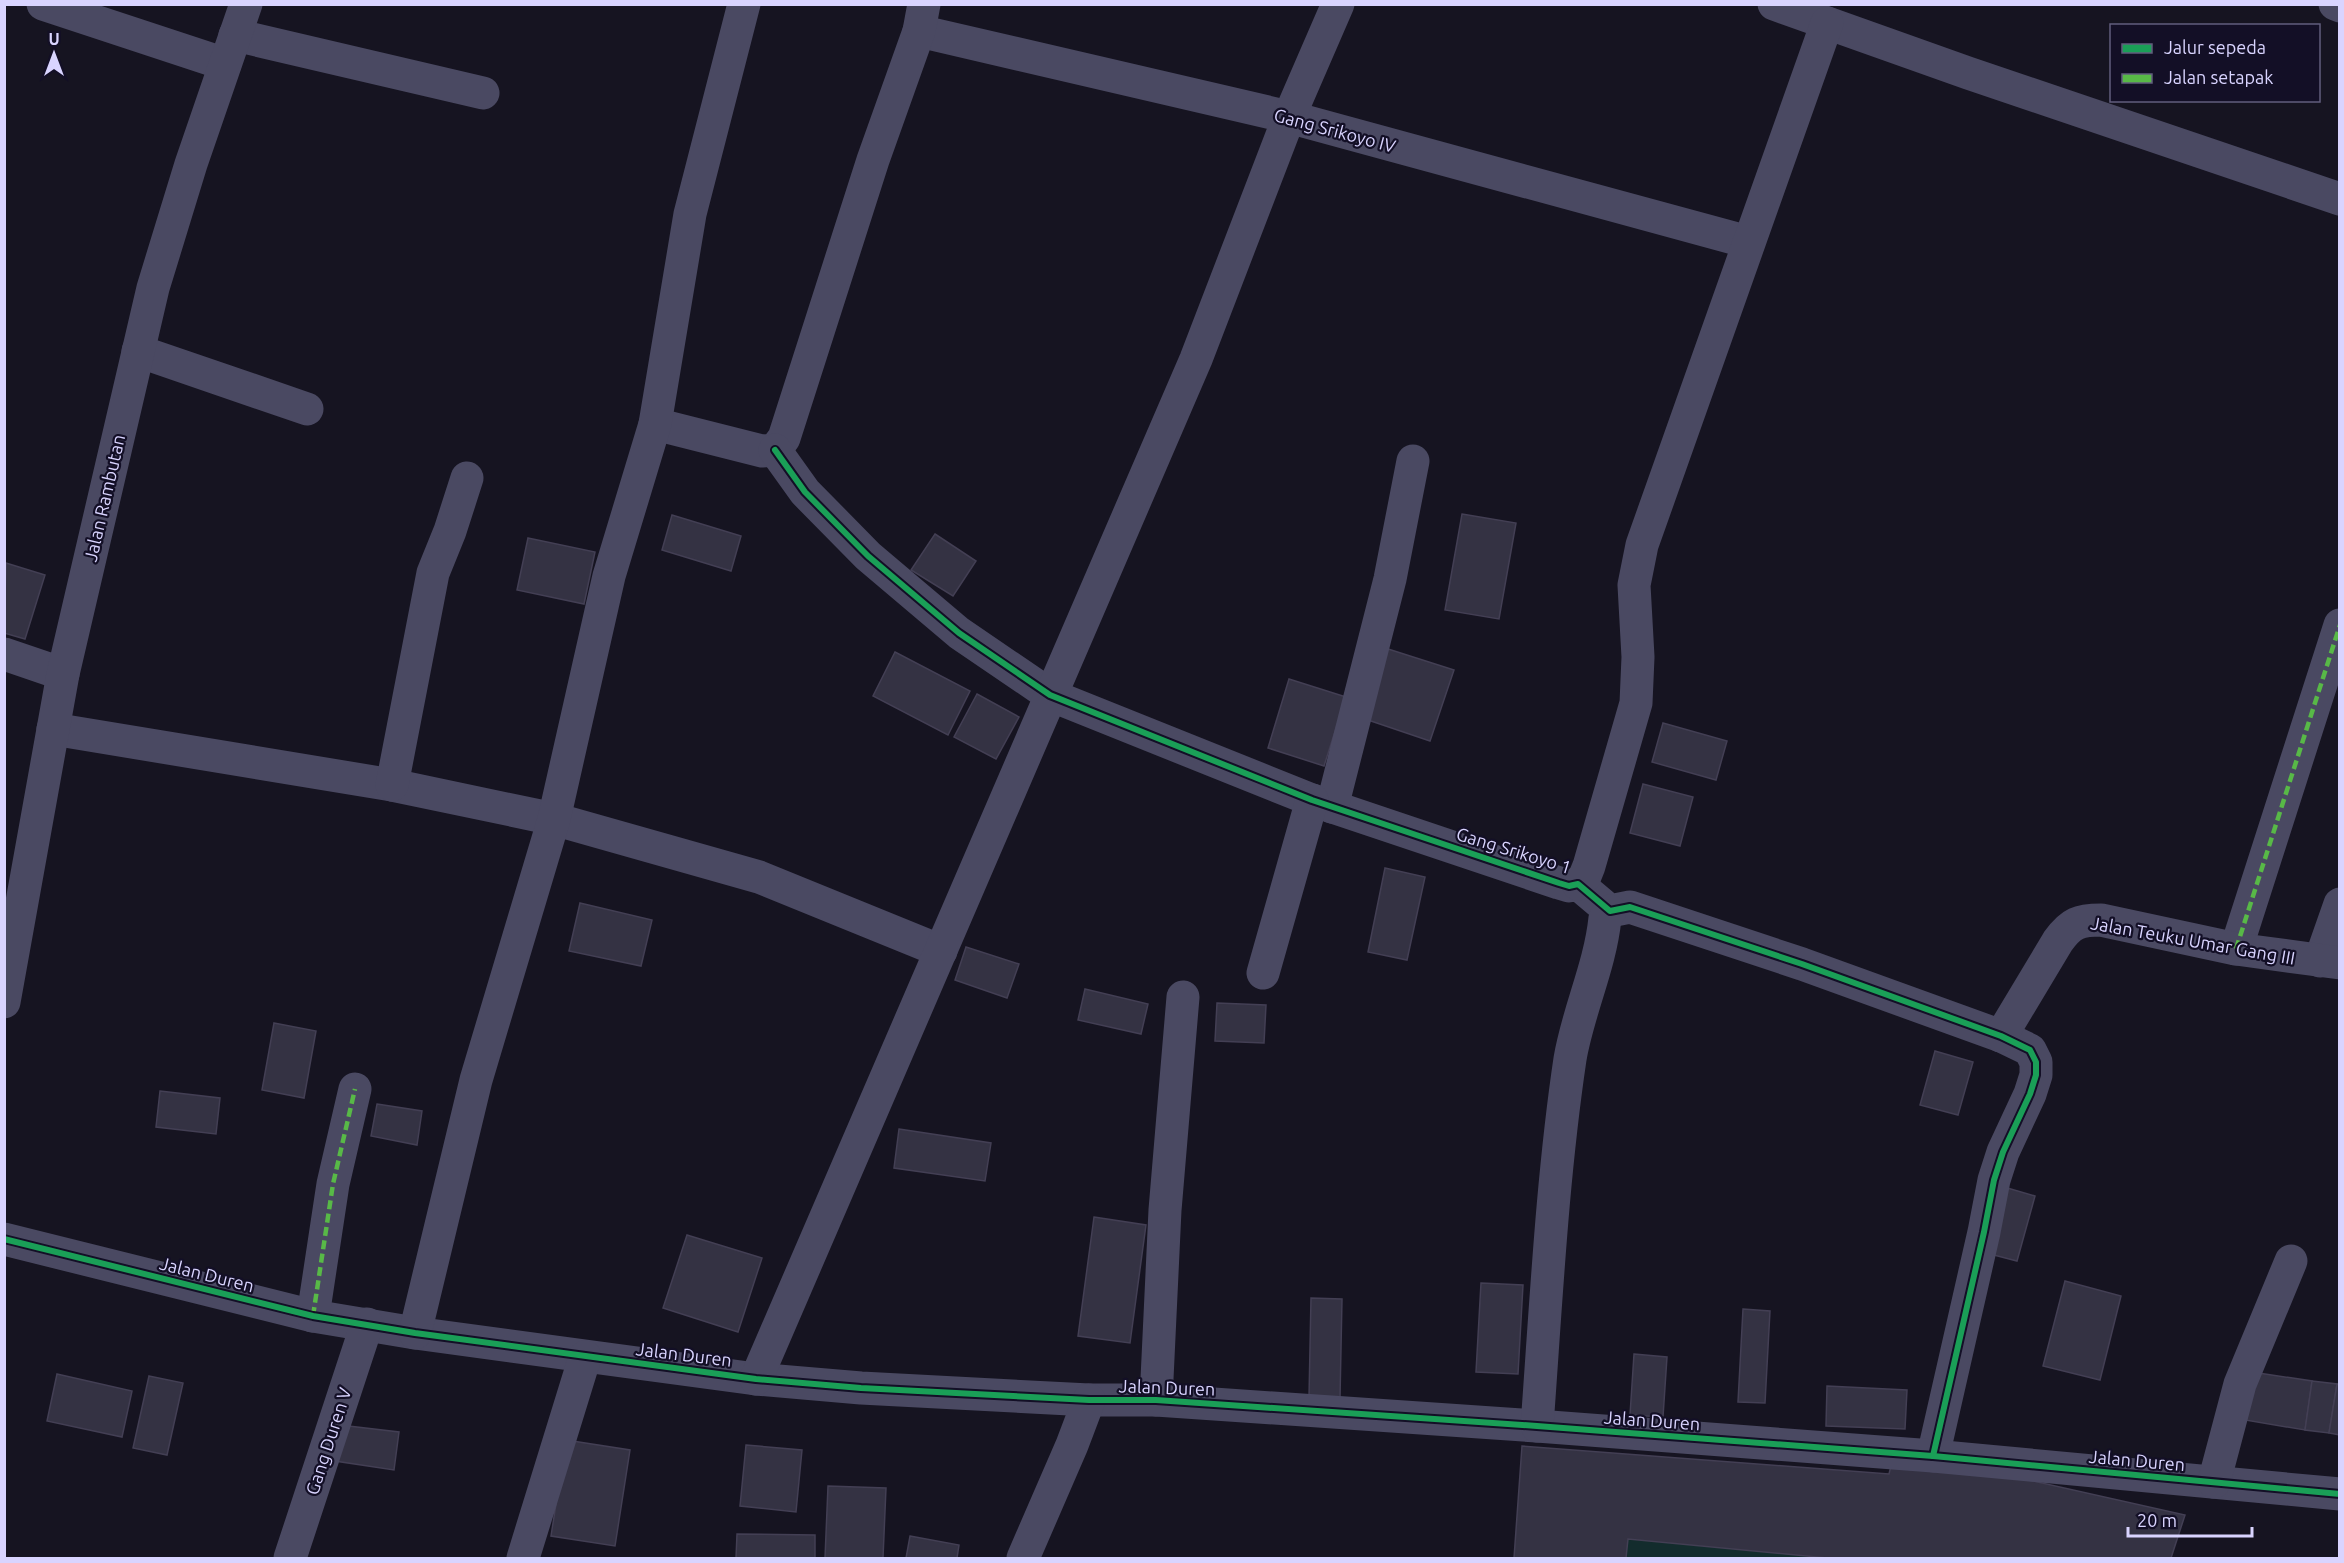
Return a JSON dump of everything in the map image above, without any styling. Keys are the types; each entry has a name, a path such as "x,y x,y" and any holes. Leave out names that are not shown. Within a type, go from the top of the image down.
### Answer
{"street":[{"path":"43,4 236,34 483,93"},
{"path":"415,1333 476,1080 554,819 609,576 655,424 690,214 744,4"},
{"path":"756,1379 1196,359 1288,117 1338,4"},
{"path":"1774,4 1968,73 2340,199"},
{"path":"655,424 762,451 775,450 784,438 873,160 922,18"},
{"name":"Gang Srikoyo IV","path":"922,18 1748,242"},
{"path":"1578,884 1585,876 1589,866 1636,704 1638,657 1634,585 1636,567 1748,242 1827,23"},
{"name":"Jalan Rambutan","path":"4,1002 15,878 53,729 63,674 153,288 236,34"},
{"path":"138,351 307,409"},
{"name":"Gang Srikoyo 1","path":"775,450 805,492 868,556 959,633 1050,695 1322,804 1559,883 1569,886 1578,884 1610,911"},
{"path":"1263,973 1322,804 1390,579 1413,461"},
{"path":"392,785 433,573 450,531 467,478"},
{"path":"2236,949 2340,625"},
{"path":"4,654 63,674"},
{"path":"53,729 392,785 554,819 759,878 941,951"},
{"path":"2330,962 2340,904"},
{"path":"1537,1426 1556,1183 1576,1025 1593,978 1605,918 1610,911 1629,907 1802,964 2001,1035 2030,1050 2036,1062 2036,1075 2030,1094 2003,1152 1994,1180 1933,1456"},
{"name":"Jalan Teuku Umar Gang III","path":"2001,1035 2058,941 2066,930 2081,920 2128,924 2236,949 2330,962"},
{"path":"1156,1400 1165,1210 1183,997"},
{"path":"312,1316 333,1184 355,1089"},
{"name":"Jalan Duren","path":"4,1239 312,1316 415,1333 756,1379 861,1388 1089,1400 1156,1400 1537,1426 1933,1456 2340,1494"},
{"path":"2214,1482 2240,1384 2291,1261"},
{"name":"Gang Duren V","path":"290,1558 367,1324"},
{"path":"523,1558 585,1357"},
{"path":"1023,1558 1089,1400"}],"green space":[{"path":"1628,1539 1827,1558 1626,1558"}],"building":[{"path":"1462,514 1516,523 1499,619 1445,610"},
{"path":"672,515 741,536 731,571 662,550"},
{"path":"935,534 976,561 953,596 911,570"},
{"path":"528,538 595,552 584,604 517,590"},
{"path":"6,563 45,575 25,639 4,633"},
{"path":"1385,648 1454,670 1430,741 1362,718"},
{"path":"895,652 970,691 948,735 873,696"},
{"path":"1289,679 1346,697 1324,766 1268,748"},
{"path":"977,694 1019,717 996,759 954,737"},
{"path":"1663,723 1727,741 1716,780 1652,762"},
{"path":"1643,784 1693,797 1680,846 1630,833"},
{"path":"1385,868 1425,877 1407,960 1368,952"},
{"path":"580,903 652,920 641,966 569,951"},
{"path":"966,947 1019,964 1007,998 955,980"},
{"path":"1085,989 1148,1004 1141,1034 1078,1020"},
{"path":"1217,1003 1266,1005 1264,1043 1215,1041"},
{"path":"274,1023 316,1031 304,1098 262,1090"},
{"path":"1935,1051 1973,1062 1958,1115 1920,1105"},
{"path":"160,1091 220,1098 216,1134 156,1127"},
{"path":"377,1104 422,1111 417,1145 371,1136"},
{"path":"899,1129 991,1143 985,1181 894,1168"},
{"path":"2004,1187 2035,1196 2017,1261 1986,1253"},
{"path":"1094,1217 1146,1225 1130,1343 1078,1336"},
{"path":"687,1235 762,1258 738,1332 663,1308"},
{"path":"2065,1281 2121,1296 2100,1380 2043,1366"},
{"path":"1481,1283 1523,1285 1518,1374 1476,1372"},
{"path":"1311,1298 1342,1299 1340,1398 1309,1397"},
{"path":"1743,1309 1770,1311 1765,1403 1738,1402"},
{"path":"1634,1354 1667,1357 1663,1417 1630,1415"},
{"path":"2252,1372 2312,1381 2305,1430 2245,1420"},
{"path":"57,1374 132,1391 122,1437 47,1421"},
{"path":"149,1376 183,1383 167,1455 133,1448"},
{"path":"2312,1381 2337,1384 2329,1433 2305,1430"},
{"path":"2337,1384 2340,1385 2340,1435 2329,1433"},
{"path":"1827,1386 1907,1390 1905,1429 1826,1426"},
{"path":"340,1425 399,1432 394,1470 335,1461"},
{"path":"566,1440 630,1450 615,1546 551,1536"},
{"path":"746,1445 802,1450 796,1512 740,1506"},
{"path":"1522,1446 1889,1474 1895,1450 2185,1515 2171,1558 1827,1558 1628,1539 1626,1558 1514,1558"},
{"path":"828,1486 886,1488 883,1558 825,1558"},
{"path":"737,1534 815,1535 815,1558 736,1558"},
{"path":"910,1536 959,1545 957,1558 906,1558"}],"marked path":[{"path":"2236,949 2340,625"},
{"path":"313,1316 333,1184 355,1089"}],"cycle path":[{"path":"775,450 805,492 868,556 959,633 1050,695 1312,800 1559,883 1569,886 1578,884 1610,911 1630,907 1802,964 2001,1036 2030,1050 2036,1062 2036,1075 2030,1094 2003,1152 1994,1180 1933,1456"},
{"path":"4,1239 313,1316 415,1333 756,1379 861,1388 1089,1400 1156,1400 1537,1426 1933,1456 2340,1494"}]}
